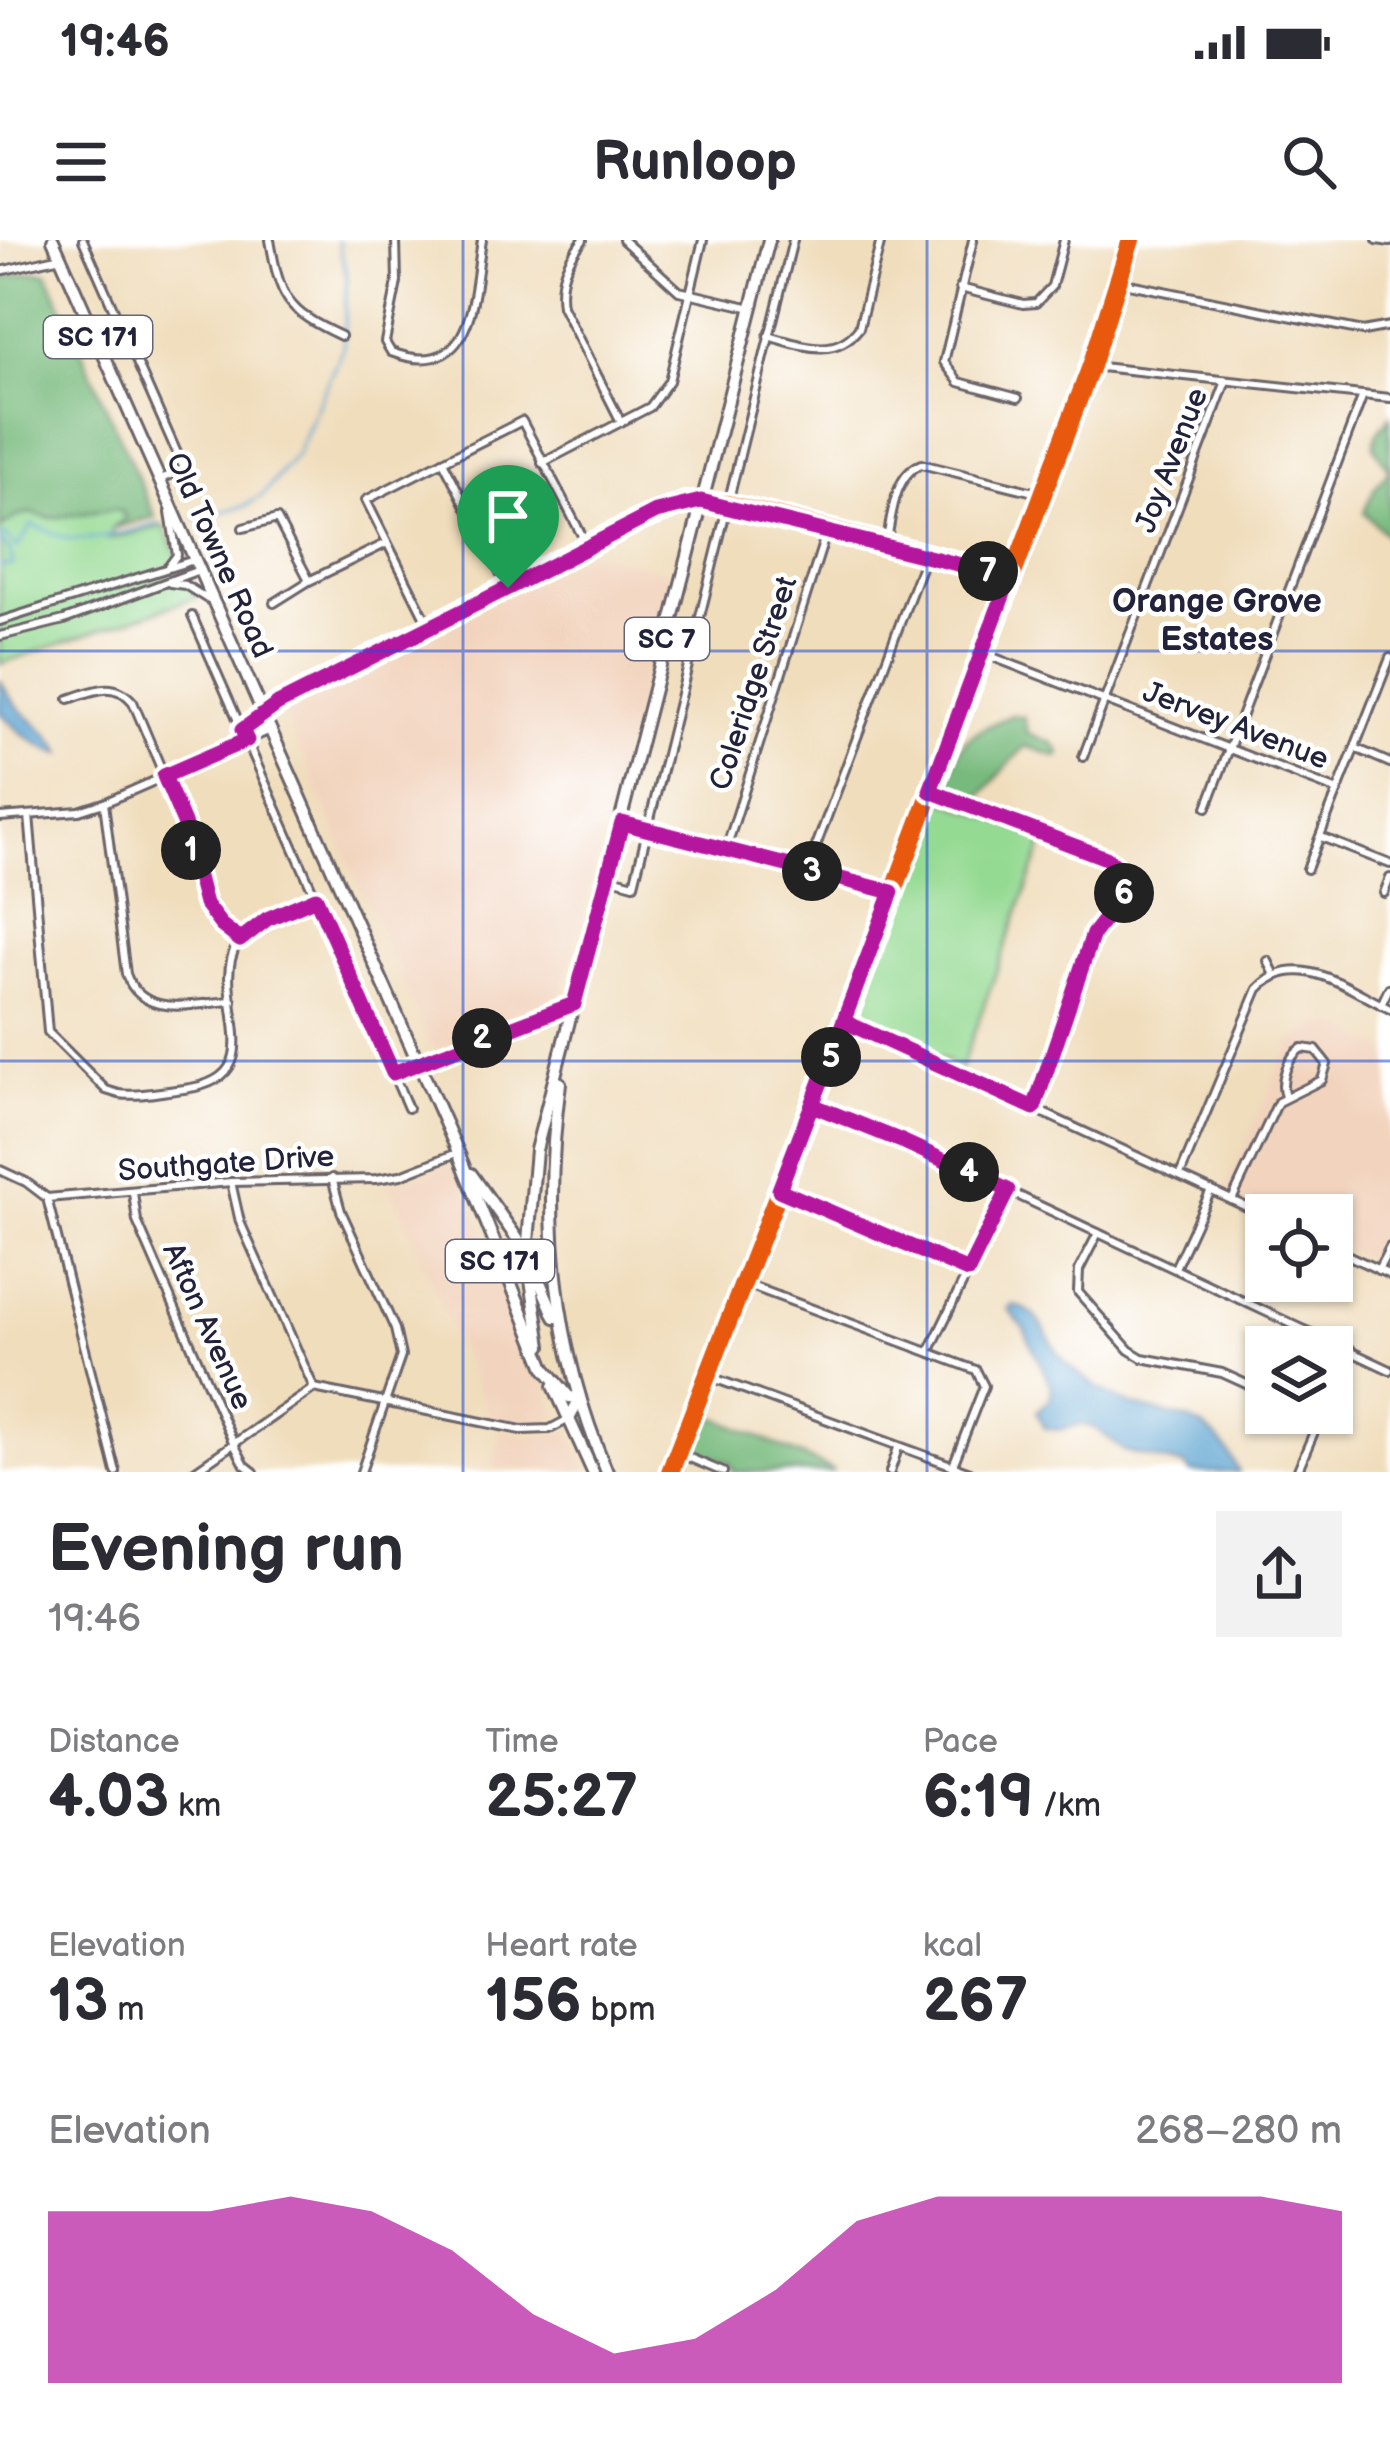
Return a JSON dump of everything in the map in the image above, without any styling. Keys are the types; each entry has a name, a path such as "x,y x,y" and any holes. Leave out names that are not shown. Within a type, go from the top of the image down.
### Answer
{"main road":[{"name":"Old Towne Road","path":"53,240 458,1152 545,1368"},
{"name":"SC 7","path":"593,1472 545,1368 527,1252 536,1150 769,240"},
{"name":"SC 7","path":"566,1038 551,1203 561,1331 608,1472"},
{"path":"536,1150 536,1188 551,1203"},
{"name":"Old Towne Road","path":"458,1152 527,1252 561,1331"},
{"path":"545,1368 569,1397 580,1398 569,1419 598,1450"}],"street":[{"path":"83,240 184,469 161,479"},
{"path":"270,240 279,289 300,316 341,336"},
{"path":"396,240 397,282 385,342 391,352 419,359 445,354 470,323 482,240"},
{"path":"583,240 559,286 562,306 622,422"},
{"path":"623,240 669,285 752,308"},
{"path":"542,464 662,396 703,240"},
{"path":"608,877 634,884 793,240"},
{"path":"769,336 814,348 838,346 851,339 859,328 881,240"},
{"path":"973,240 945,354 948,370 959,382 1018,398"},
{"path":"961,288 1036,303 1052,286 1064,240"},
{"path":"670,1472 1091,366 1131,240"},
{"path":"1377,240 1390,242"},
{"path":"0,271 61,257"},
{"path":"1119,282 1363,331 1390,326"},
{"path":"1091,366 1390,398"},
{"name":"Joy Avenue","path":"1083,757 1226,380"},
{"path":"1207,807 1363,395"},
{"path":"430,628 365,500 522,421 587,547"},
{"path":"443,461 508,588"},
{"path":"886,544 901,482 908,470 921,464 1042,494"},
{"path":"160,573 176,561 177,554 169,498"},
{"path":"242,730 263,713 656,512 701,501 1010,577"},
{"path":"243,529 277,519 309,581"},
{"name":"Coleridge Street","path":"726,849 826,530"},
{"path":"274,603 387,543"},
{"path":"807,870 926,556"},
{"path":"0,621 197,565"},
{"path":"0,636 64,620 164,583 197,565"},
{"path":"160,573 164,583"},
{"path":"164,583 185,585 214,604"},
{"path":"192,616 408,1108"},
{"name":"Jervey Avenue","path":"981,652 1338,790"},
{"path":"1307,869 1390,658"},
{"path":"69,699 102,688 123,690 133,702 184,823 205,904 240,940"},
{"path":"0,817 79,811 104,803 271,730"},
{"path":"1355,748 1390,763"},
{"path":"930,791 1106,858 1124,878 1124,894 1093,934 1034,1108"},
{"path":"104,803 126,974 134,992 145,1002 159,1005 232,1000"},
{"path":"29,815 48,1033 106,1090 128,1096 215,1083 231,1067 235,1054 230,961 240,940 267,919 316,898"},
{"path":"622,823 892,892"},
{"path":"1321,837 1390,864"},
{"path":"1384,893 1390,878"},
{"path":"1268,961 1275,975"},
{"path":"1180,1175 1258,989 1287,969 1316,972 1386,1007 1389,988"},
{"path":"393,1073 574,1004"},
{"path":"845,1022 1245,1206"},
{"path":"1232,1200 1278,1102 1322,1080 1327,1064 1316,1050 1302,1048 1293,1054 1282,1084 1285,1097"},
{"path":"812,1105 904,1142 1299,1326"},
{"name":"Southgate Drive","path":"47,1198 231,1182 376,1179 401,1175 458,1152"},
{"path":"0,1170 47,1198 116,1472"},
{"path":"332,1178 341,1211 399,1340 401,1356 361,1472"},
{"path":"231,1182 240,1222 314,1388"},
{"path":"779,1190 968,1271"},
{"path":"929,1352 1008,1190"},
{"path":"1175,1268 1211,1190"},
{"name":"Afton Avenue","path":"133,1193 136,1221 234,1444 254,1472"},
{"path":"1098,1233 1079,1270 1078,1292 1130,1350 1157,1363 1222,1373 1245,1384"},
{"path":"1378,1270 1390,1247"},
{"path":"1353,1258 1390,1275"},
{"path":"743,1282 976,1370 984,1386 952,1468"},
{"path":"1353,1351 1390,1370"},
{"path":"707,1375 970,1472"},
{"path":"193,1472 314,1388 521,1430 550,1429 569,1419"},
{"path":"1297,1472 1313,1434"},
{"path":"890,1472 898,1448"},
{"path":"678,1453 723,1472"}],"shaded area":[{"path":"592,552 671,573 562,995 466,1038 431,1047 283,711"},
{"path":"1319,1023 1341,1026 1390,1052 1390,1255 1386,1267 1353,1252 1353,1194 1245,1194 1245,1202 1223,1191 1291,1042"},
{"path":"448,1165 457,1170 523,1327 557,1415 550,1423 523,1427 491,1420 388,1182"},
{"path":"501,1431 532,1437 569,1432 586,1472 491,1469"}],"green space":[{"path":"47,273 155,517 113,528 125,519 115,509 50,518 30,513 0,528 0,278"},
{"path":"1390,416 1390,539 1364,512 1389,470 1374,446"},
{"path":"115,509 125,519 113,528 109,539 164,526 197,597 0,664 0,528 30,513 50,518"},
{"path":"1012,715 1024,717 1027,733 1053,743 1058,757 1025,746 977,800 945,790 966,741"},
{"path":"938,798 1045,839 961,1068 851,1017 930,802"},
{"path":"713,1416 833,1472 734,1472 729,1462 693,1446 698,1426"}],"water":[{"path":"0,679 14,703 63,754 21,732 0,713"},
{"path":"1013,1305 1038,1319 1070,1367 1121,1400 1195,1423 1226,1448 1239,1472 1190,1472 1185,1466 1124,1451 1095,1428 1081,1424 1045,1428 1037,1411 1050,1399 1052,1388 1023,1327 1008,1309"}],"waterway":[{"path":"195,518 245,506 263,495 297,453 343,347 347,278 338,240"},
{"path":"0,536 18,547 32,525 69,539 101,538 159,524"},
{"path":"0,540 10,550 13,565 0,566"}],"cycle path":[{"path":"670,1472 1091,366 1131,240"},
{"path":"243,730 278,704 637,521 685,503 727,504 1010,576"}],"district":[{"name":"Orange Grove Estates","path":"1217,619"}],"route":[{"path":"508,588 278,704 242,730 247,740 164,776 184,823 211,915 240,940 267,919 316,898 393,1073 574,1004 622,823 892,892 845,1022 812,1105 1008,1190 968,1271 779,1190 807,1117 845,1022 1034,1108 1093,934 1124,894 1120,869 1106,858 930,791 1010,577 701,501 656,512 508,588"}]}
